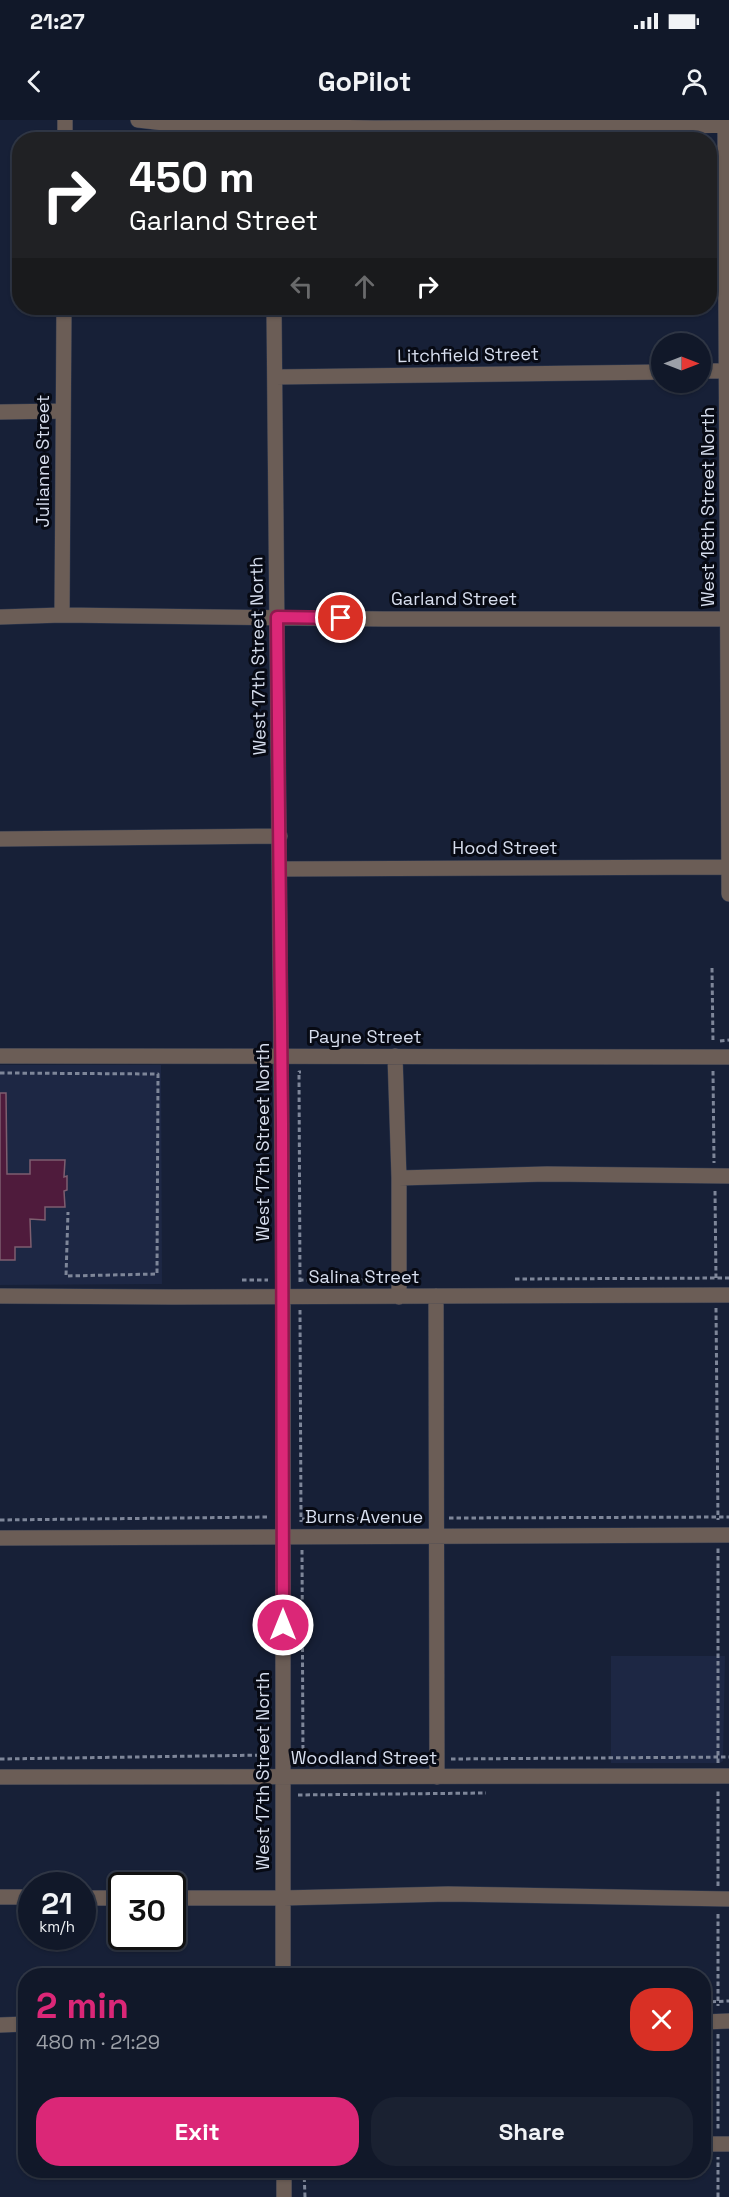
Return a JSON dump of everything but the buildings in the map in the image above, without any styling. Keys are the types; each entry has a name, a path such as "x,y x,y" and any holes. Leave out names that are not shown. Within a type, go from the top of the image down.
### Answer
{"street":[{"path":"138,120 273,129 679,127 726,123"},
{"name":"West 18th Street North","path":"726,123 729,894"},
{"name":"Julianne Street","path":"62,615 64,315"},
{"name":"West 17th Street North","path":"274,315 282,1056 275,1297 284,1518 282,1757 284,1968"},
{"path":"711,371 728,371"},
{"name":"Litchfield Street","path":"275,376 651,372"},
{"path":"0,412 63,411"},
{"name":"Garland Street","path":"0,617 62,615 728,619"},
{"path":"0,839 280,836"},
{"name":"Hood Street","path":"280,869 729,867"},
{"name":"Payne Street","path":"0,1056 721,1057"},
{"path":"395,1056 399,1178 399,1297"},
{"path":"399,1178 547,1174 722,1176"},
{"name":"Salina Street","path":"0,1296 722,1295"},
{"path":"436,1296 437,1778"},
{"name":"Burns Avenue","path":"0,1538 724,1535"},
{"name":"Woodland Street","path":"0,1778 724,1776"},
{"path":"186,1898 448,1894 723,1899"},
{"path":"0,1897 18,1897"},
{"path":"0,2025 18,2024"},
{"path":"284,2178 284,2197"}],"path":[{"path":"712,968 721,1057 722,1295 718,1517 724,1535 718,1757 724,1776 723,1899 717,2021 718,2197"},
{"path":"0,1073 158,1074 157,1274 66,1276 68,1212"},
{"path":"268,1280 275,1297"},
{"path":"267,1506 267,1518"},
{"path":"0,1520 729,1517"},
{"path":"0,1759 273,1755 303,1761"},
{"path":"403,1760 729,1757"},
{"path":"711,2001 729,2001"},
{"path":"304,2178 304,2197"}],"shaded area":[{"path":"0,1065 161,1065 162,1284 0,1285"},
{"path":"611,1656 725,1656 723,1761 720,1763 611,1763"}],"route":[{"path":"283,1625 282,1123 277,617 341,618"}]}
